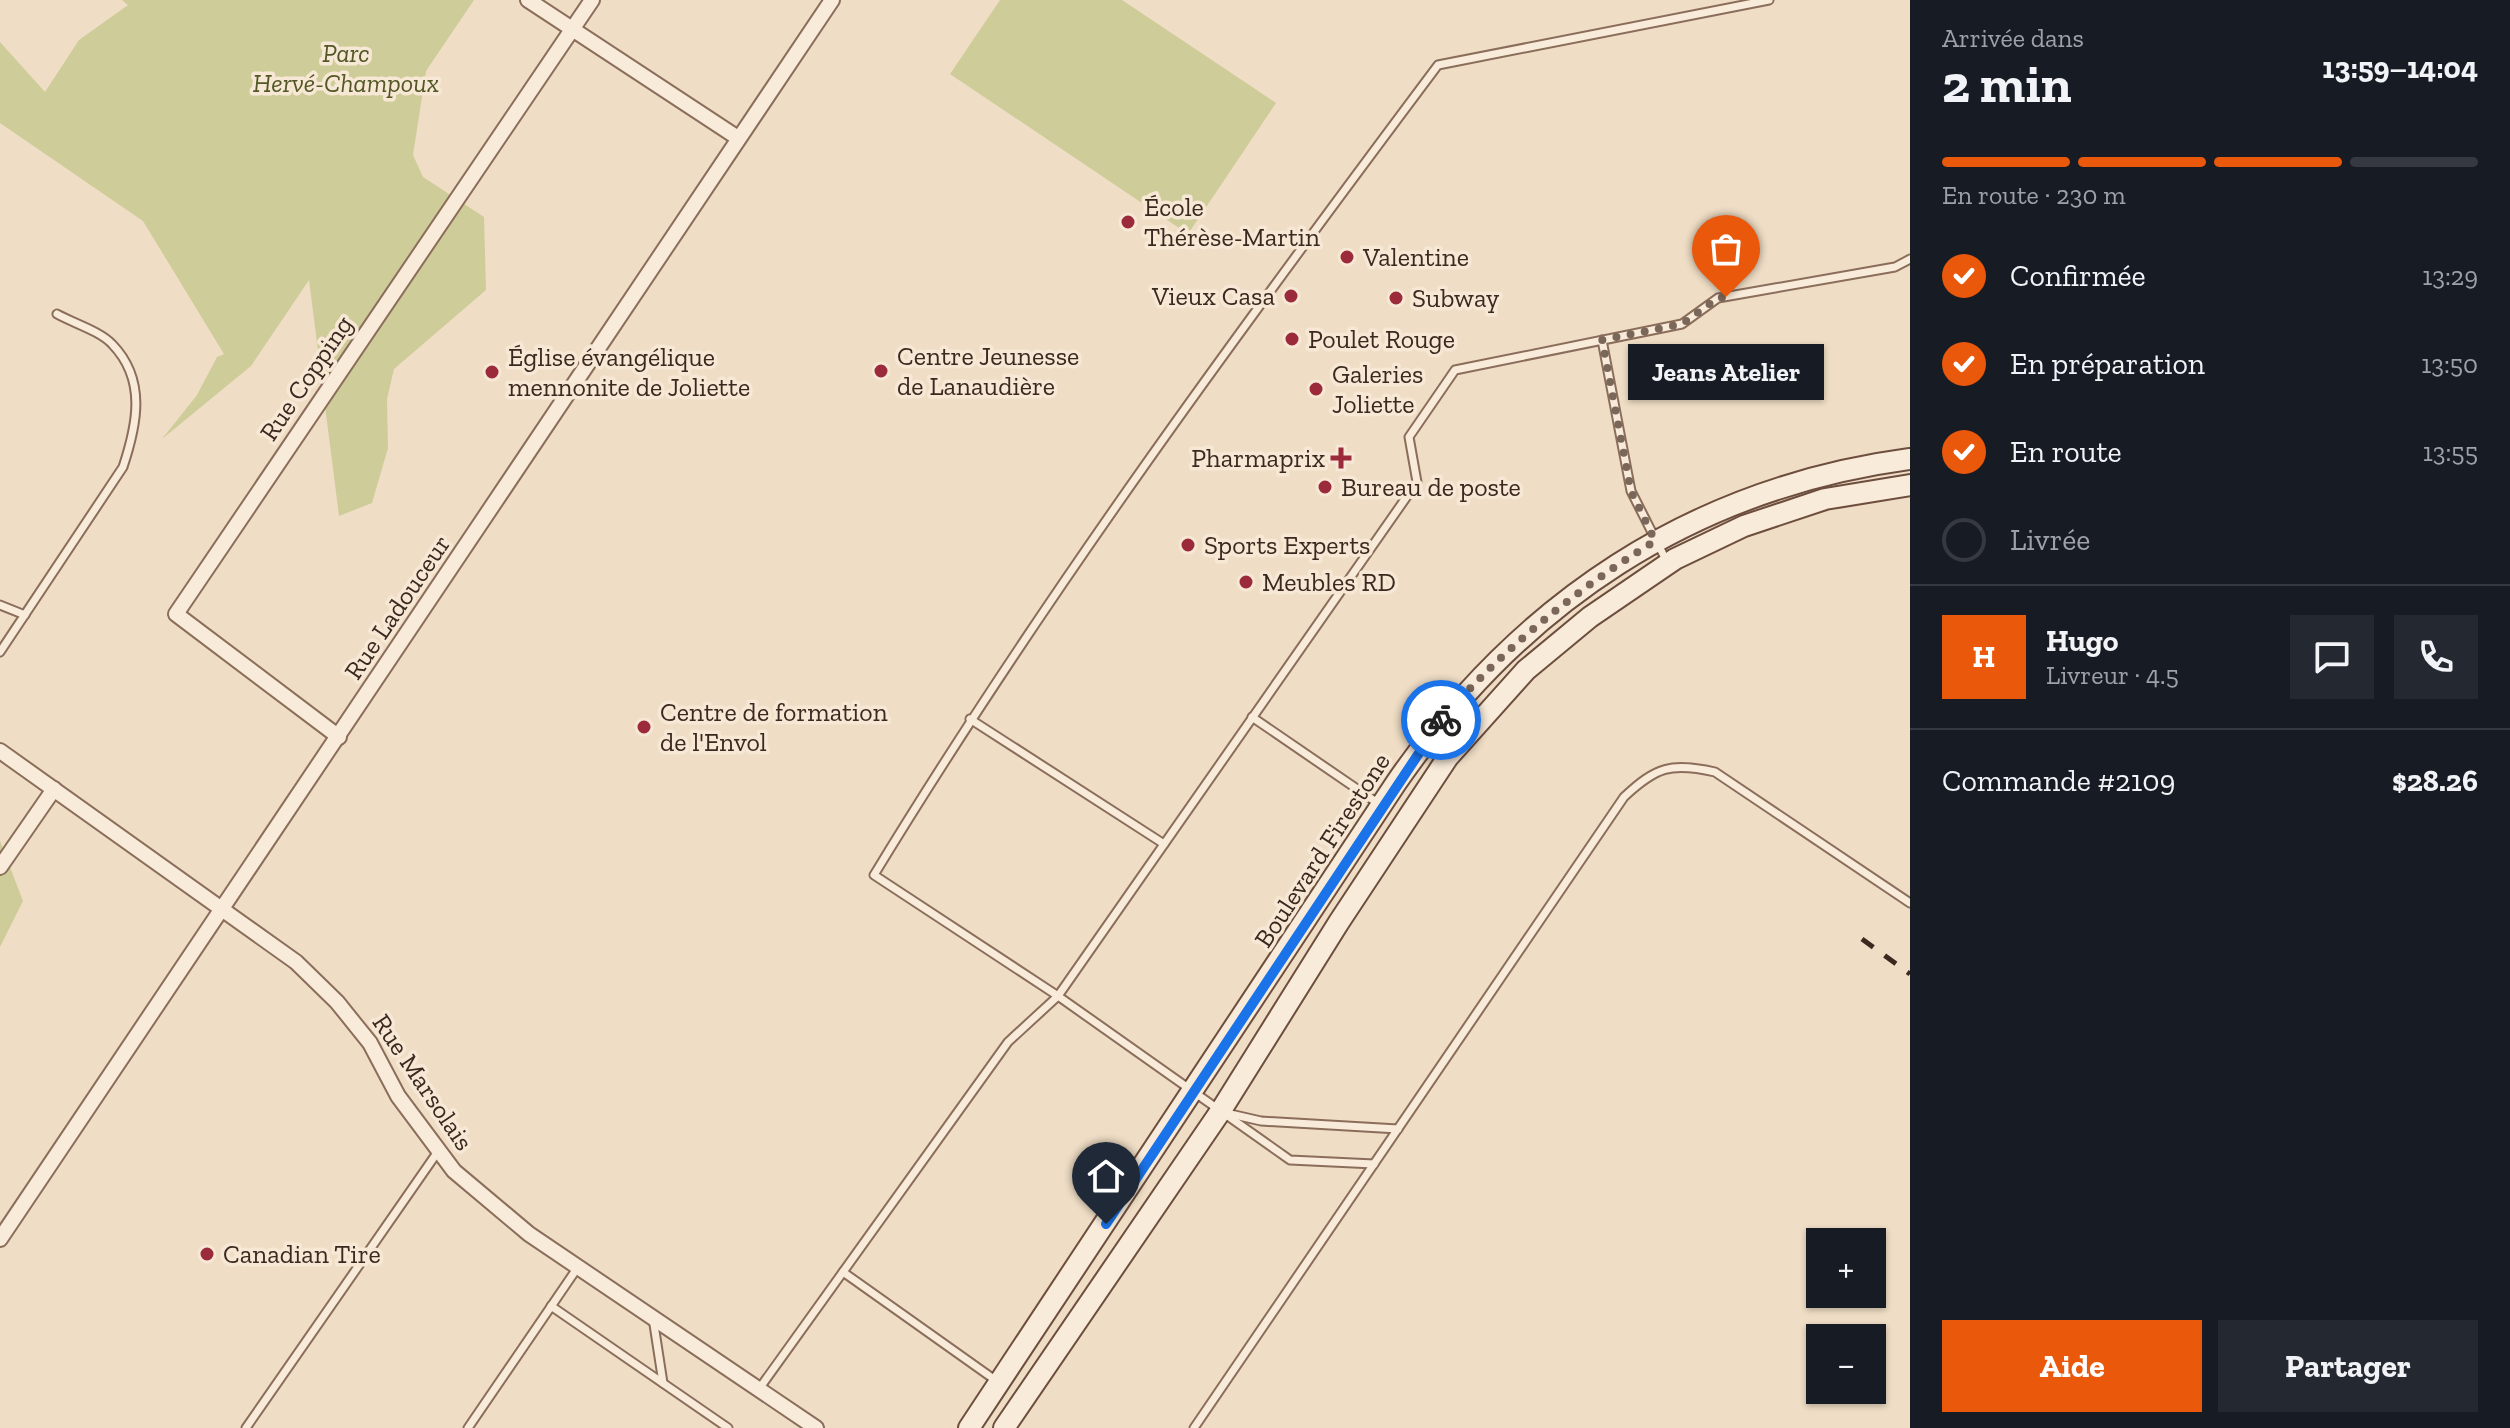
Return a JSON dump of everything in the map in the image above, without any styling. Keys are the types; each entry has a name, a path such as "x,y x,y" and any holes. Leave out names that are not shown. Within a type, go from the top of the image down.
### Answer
{"main road":[{"name":"Boulevard Firestone","path":"969,1428 1435,726 1494,661 1570,598 1680,526 1812,475 1910,459"},
{"name":"Boulevard Firestone","path":"1004,1428 1220,1112 1339,922 1448,757 1526,670 1590,617 1668,564 1744,526 1825,499 1910,485"}],"street":[{"path":"528,0 738,138"},
{"name":"Rue Copping","path":"339,737 176,614 592,0"},
{"name":"Rue Ladouceur","path":"0,1239 832,0"},
{"name":"Rue Marsolais","path":"0,751 296,962 337,1002 370,1043 398,1096 454,1171 518,1225 816,1428"},
{"path":"0,867 54,789"}],"lane":[{"path":"1374,1164 1290,1160 1058,996 874,875 970,719 1282,273 1438,65 1769,0"},
{"path":"759,1389 1008,1042 1058,996 1417,482 1409,437 1455,370 1682,324 1718,298 1895,267 1910,259"},
{"path":"0,652 123,467 134,435 138,398 127,365 111,342 57,314"},
{"path":"1602,340 1631,491 1668,564"},
{"path":"0,605 25,615"},
{"path":"1252,717 1381,806"},
{"path":"970,719 1164,844"},
{"path":"1194,1428 1624,797 1650,772 1685,765 1715,772 1910,903"},
{"path":"1220,1112 1261,1121 1398,1129"},
{"path":"246,1428 439,1150"},
{"path":"468,1428 578,1267"},
{"path":"843,1272 999,1383"},
{"path":"551,1306 728,1428"},
{"path":"653,1317 663,1383"}],"green space":[{"name":"Parc Hervé-Champoux","path":"122,0 474,0 426,71 413,155 423,177 484,217 486,290 394,369 387,399 388,448 372,503 339,516 309,280 251,366 162,439 197,395 217,357 224,354 143,221 0,123 0,42 45,92 79,40 128,5"},
{"path":"1000,0 1122,0 1276,103 1188,234 950,74"},
{"path":"0,841 23,901 0,947"}],"railway":[{"path":"1862,939 1910,974"}],"way so far":[{"path":"1441,720 1494,661 1570,598 1655,541 1631,491 1602,340 1682,324 1718,298 1726,297"}],"place":[{"name":"École Thérèse-Martin","path":"1128,222"},
{"name":"Valentine","path":"1347,257"},
{"name":"Vieux Casa","path":"1291,296"},
{"name":"Jeans Atelier","path":"1726,297"},
{"name":"Subway","path":"1396,298"},
{"name":"Poulet Rouge","path":"1292,339"},
{"name":"Centre Jeunesse de Lanaudière","path":"881,371"},
{"name":"Église évangélique mennonite de Joliette","path":"492,372"},
{"name":"Galeries Joliette","path":"1316,389"},
{"name":"Pharmaprix","path":"1341,458"},
{"name":"Bureau de poste","path":"1325,487"},
{"name":"Sports Experts","path":"1188,545"},
{"name":"Meubles RD","path":"1246,582"},
{"name":"Centre de formation de l'Envol","path":"644,727"},
{"name":"Canadian Tire","path":"207,1254"}],"route":[{"path":"1106,1224 1396,783 1441,720"}]}
